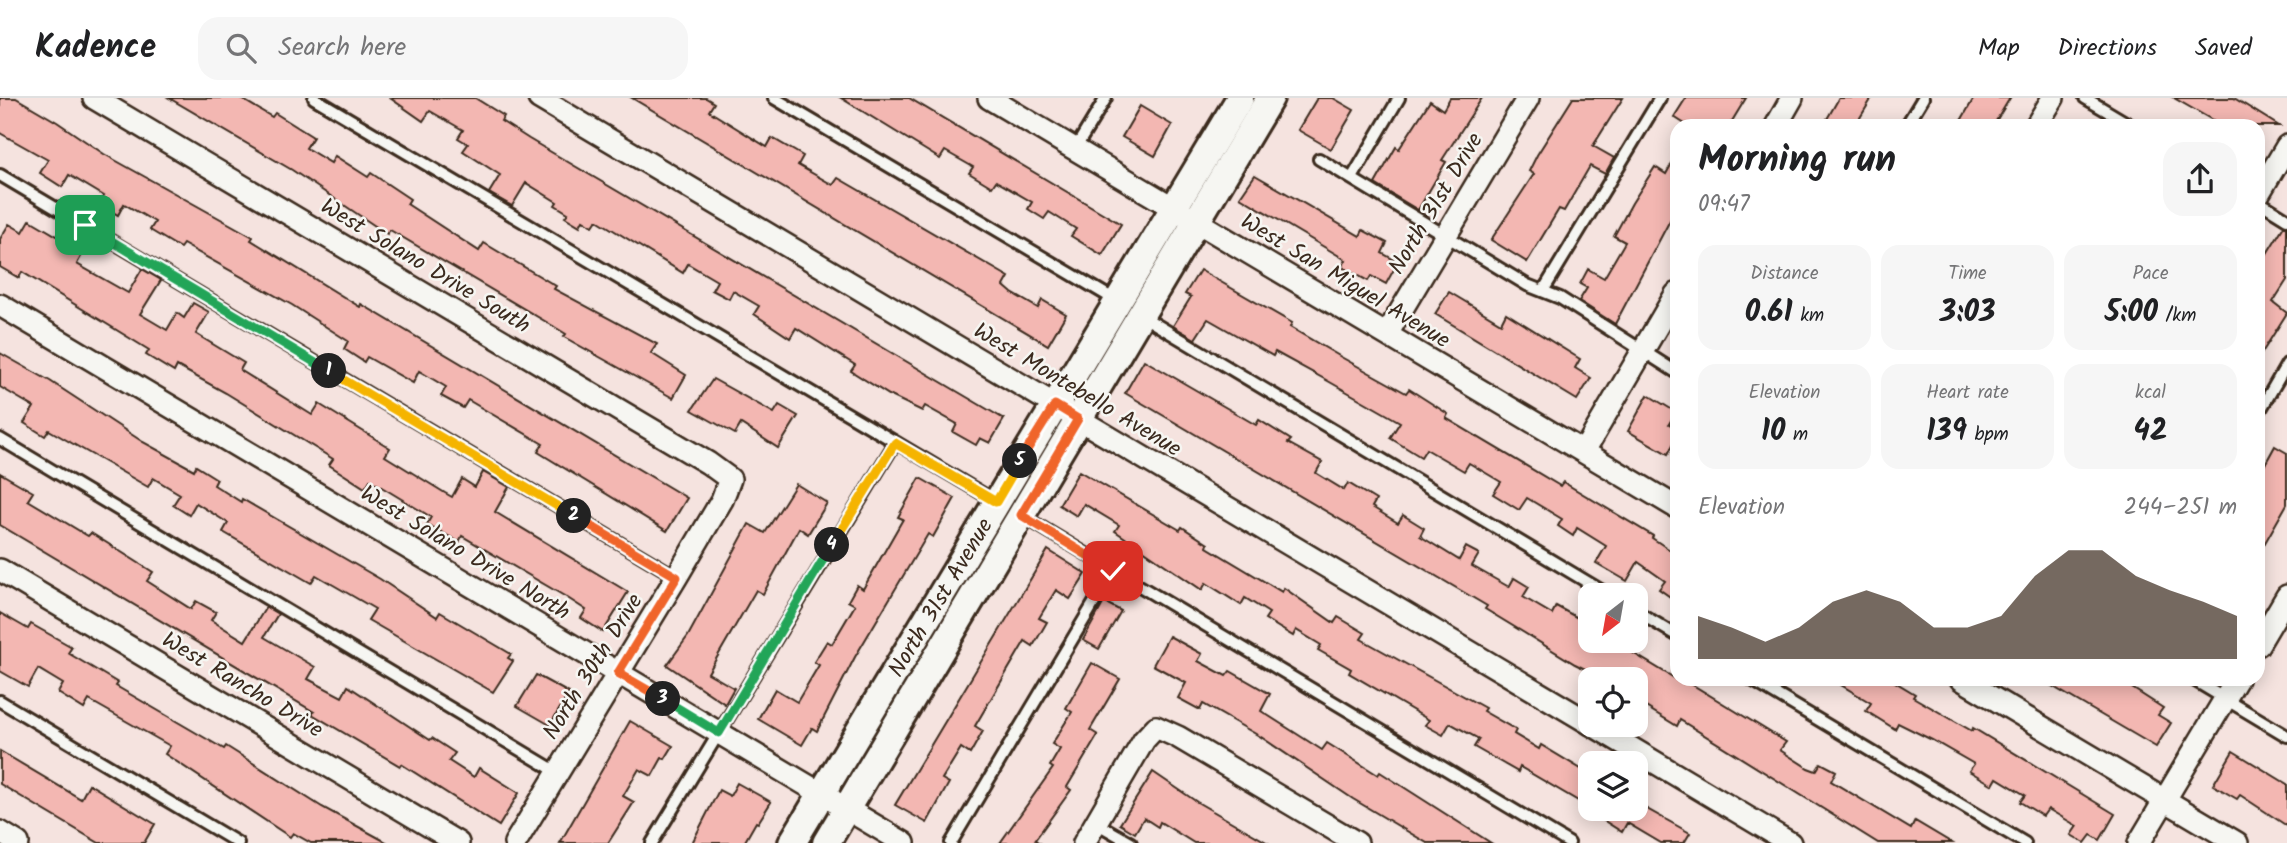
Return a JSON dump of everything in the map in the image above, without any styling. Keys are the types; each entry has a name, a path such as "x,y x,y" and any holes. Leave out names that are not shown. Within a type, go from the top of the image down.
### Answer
{"street":[{"name":"West Solano Drive South","path":"94,98 708,463 730,479"},
{"name":"West Montebello Avenue","path":"539,98 1578,716"},
{"name":"West San Miguel Avenue","path":"989,98 1670,503"},
{"name":"North 31st Avenue","path":"826,843 1078,419 1172,208 1240,98"},
{"name":"North 31st Avenue","path":"792,843 1055,405 1196,221 1270,98"},
{"name":"North 31st Drive","path":"1387,334 1528,98"},
{"path":"1780,119 1792,98"},
{"path":"2040,119 2053,98"},
{"path":"2265,183 2287,146"},
{"path":"1584,451 1670,304"},
{"name":"West Solano Drive North","path":"0,305 904,843"},
{"name":"North 30th Drive","path":"515,843 723,500 730,479"},
{"name":"West Rancho Drive","path":"0,570 458,843"},
{"path":"2265,634 2287,596"},
{"path":"1975,686 2238,843"},
{"path":"2139,843 2233,686"},
{"path":"1084,843 1144,740 1156,727 1178,737 1350,841"},
{"name":"West Montebello Avenue","path":"1613,737 1790,843"},
{"path":"0,832 18,843"}],"lane":[{"path":"314,98 996,502"},
{"path":"774,98 1589,583"},
{"path":"1075,149 1106,98"},
{"path":"1352,178 1399,98"},
{"path":"1543,291 1660,98"},
{"path":"1910,119 1923,98"},
{"path":"2085,98 2120,119"},
{"path":"1319,159 1446,236 1560,298 1670,368"},
{"path":"0,175 677,577"},
{"path":"2265,205 2287,219"},
{"path":"2265,402 2287,364"},
{"path":"0,439 557,772"},
{"path":"652,843 895,443"},
{"path":"1021,515 1569,843"},
{"path":"951,843 1113,571"},
{"path":"1648,618 1670,631"},
{"path":"1762,686 2025,843"},
{"path":"2204,686 2287,736"},
{"path":"0,701 238,843"},
{"path":"1096,822 1131,843"}],"building":[{"path":"0,98 16,98 104,154 253,237 251,240 360,307 361,304 687,498 667,531 538,452 543,444 468,400 463,408 441,396 446,387 419,371 413,383 367,357 364,362 344,349 348,341 292,305 183,244 180,248 150,230 155,222 124,204 118,215 99,204 104,196 69,175 62,187 40,173 48,160 0,133"},
{"path":"169,98 240,98 272,117 275,113 313,137 306,148 331,163 335,156 368,177 371,173 410,199 407,204 479,251 484,243 556,286 554,289 657,344 651,353 686,375 673,398 564,337 566,334 390,230 387,234 292,170"},
{"path":"390,98 475,98 504,116 501,121 529,139 1004,419 990,443 980,438 976,445 953,432 957,424 925,406 922,411 889,395 851,371 855,365 796,328 790,338 754,314 759,306 733,291 729,299 712,290 717,281 688,264 683,273 597,220 593,226 583,220 580,226 565,217 568,213 555,205 557,202 526,183 512,206 489,193 500,175 463,151 468,144 458,138 463,130 430,111 423,121"},
{"path":"632,98 706,98 714,103 709,111 767,147 772,138 803,156 798,165 833,185 838,178 1009,277 1004,286 1038,308 1042,300 1066,314 1048,345"},
{"path":"841,98 909,98 1121,224 1102,255 1071,236 1076,229 1049,212 1044,219 1028,209 1032,202 996,181 992,187 969,173 973,167 945,151 940,159"},
{"path":"1317,98 1333,98 1354,110 1331,149 1298,130"},
{"path":"1450,98 1482,98 1442,160 1446,162 1418,210 1375,184 1396,147 1399,149 1430,101 1443,110"},
{"path":"1573,98 1623,98 1593,146 1614,158 1605,174 1590,166 1564,211 1559,209 1527,262 1491,240 1534,174 1529,171 1537,155"},
{"path":"1686,98 1746,98 1733,119 1674,117"},
{"path":"1839,98 1872,98 1859,119 1827,119"},
{"path":"1974,98 2010,98 1997,119 1962,119"},
{"path":"2174,98 2234,98 2279,126 2265,126 2265,119 2211,119"},
{"path":"1140,106 1172,125 1155,156 1122,137"},
{"path":"1655,167 1666,174 1670,167 1670,220 1615,324 1579,301 1587,288 1580,284 1588,269 1604,278 1625,242 1614,236 1632,203"},
{"path":"1255,175 1360,236 1363,230 1387,243 1382,253 1398,262 1386,284 1371,276 1368,281 1342,267 1346,260 1240,197"},
{"path":"30,220 64,240 70,229 90,240 77,264 128,293 142,269 161,280 140,314 167,330 177,313 184,318 193,303 209,312 196,334 244,363 240,370 312,415 319,404 390,448 385,456 452,497 462,479 475,487 483,472 509,487 495,512 628,592 603,632 581,618 586,610 566,597 462,536 459,542 427,524 431,517 370,480 365,488 329,465 333,459 226,393 177,366 174,372 146,355 149,350 22,272 19,278 0,267 0,239 9,224 23,232"},
{"path":"2284,226 2287,227 2287,280 2273,302 2287,313 2265,348 2265,257"},
{"path":"1200,270 1292,323 1290,327 1341,357 1406,393 1409,389 1448,414 1446,418 1560,486 1563,482 1653,536 1652,538 1670,550 1670,597 1659,589 1665,581 1638,562 1627,581 1596,563 1606,546 1577,528 1573,536 1558,526 1562,519 1527,498 1519,510 1493,494 1501,482 1469,463 1464,471 1426,449 1421,457 1390,438 1400,422 1275,352 1273,356 1208,319 1195,339 1173,326 1191,297 1185,294"},
{"path":"1449,292 1501,323 1506,313 1580,359 1575,368 1591,378 1577,400 1435,314"},
{"path":"0,353 50,381 143,442 194,470 196,466 217,479 214,485 241,502 242,499 380,579 437,617 440,612 511,654 508,658 513,661 493,692 368,620 375,609 316,575 311,583 223,532 228,523 196,503 189,515 173,505 180,494 153,478 148,487 49,430 45,436 24,423 34,407 0,387"},
{"path":"1144,360 1256,425 1259,420 1291,440 1288,443 1322,462 1316,473 1344,490 1348,483 1376,500 1372,507 1398,523 1403,515 1424,528 1420,536 1459,560 1466,547 1479,554 1472,566 1509,587 1514,578 1529,587 1523,597 1552,614 1556,606 1578,618 1578,653 1633,653 1670,675 1670,686 1694,686 1786,742 1780,750 1808,768 1816,771 1821,763 1836,771 1831,781 1911,829 1915,821 1952,843 1878,843 1680,720 1677,726 1648,708 1648,667 1581,667 1485,609 1487,606 1125,393"},
{"path":"713,379 774,413 779,405 798,416 778,448 741,424 735,434 692,410"},
{"path":"1648,395 1670,408 1668,454 1628,431"},
{"path":"2275,446 2287,453 2287,504 2265,543 2265,464"},
{"path":"1079,471 1180,530 1182,527 1208,544 1207,547 1282,592 1284,588 1334,623 1338,617 1365,633 1361,639 1485,708 1483,711 1516,730 1514,734 1539,749 1541,745 1578,767 1578,801 1520,767 1518,772 1474,747 1479,739 1450,723 1443,735 1425,725 1429,720 1349,673 1351,669 1318,650 1321,645 1296,630 1293,636 1265,619 1269,613 1245,598 1241,605 1206,583 1202,590 1115,531 1119,525 1084,504 1077,516 1059,505"},
{"path":"0,473 33,492 28,500 88,536 91,533 153,572 147,581 191,609 196,601 216,612 211,620 245,641 266,607 278,614 264,637 315,667 308,679 342,697 348,686 430,740 432,738 455,753 449,761 474,777 479,768 519,793 499,826 401,764 400,766 312,714 314,712 0,525"},
{"path":"920,478 955,498 933,537 928,534 855,657 817,731 812,728 802,745 758,719 775,689 797,702 819,665 814,662 827,641 832,644 855,605 848,601 857,585 863,589 903,519 898,517"},
{"path":"796,484 827,503 808,534 799,528 763,594 756,590 708,673 734,688 725,704 667,665 688,636 749,524 765,533"},
{"path":"1048,550 1086,574 1070,599 1056,590 1039,618 1047,622 1033,646 1025,641 975,726 983,731 970,754 961,748 942,779 949,783 927,823 895,805"},
{"path":"1104,602 1121,611 1099,649 1083,640"},
{"path":"0,613 28,629 31,624 72,647 68,653 118,683 116,686 224,749 226,746 322,807 388,843 311,843 293,833 290,837 165,754 170,746 89,700 84,709 58,693 63,684 38,669 28,687 0,671"},
{"path":"1169,636 1202,654 1198,661 1226,676 1230,671 1270,694 1261,711 1322,750 1327,743 1378,775 1380,772 1491,843 1427,843 1353,799 1261,737 1203,704 1200,710 1178,698 1186,683 1153,665"},
{"path":"1092,663 1120,679 1090,730 1098,735 1067,787 1071,790 1035,840 1040,843 1000,843 1053,768 1050,766 1060,749 1052,744 1072,712 1066,708"},
{"path":"536,675 569,693 550,725 517,706"},
{"path":"1843,686 1902,686 1915,694 1913,697 1972,731 1973,728 2115,814 2100,840 2091,835 2085,843 2071,835 2077,826 2048,809 2043,816 2020,802 2025,795 1997,778 1993,785 1969,771 1974,764 1932,740 1898,723 1895,729 1866,711 1871,703"},
{"path":"2052,686 2129,686 2163,708 2158,715 2171,723 2156,747"},
{"path":"630,721 673,746 665,759 662,758 652,776 639,769 623,796 634,802 608,843 560,843"},
{"path":"0,751 81,799 89,784 155,824 144,843 99,843 0,784"},
{"path":"2233,751 2287,784 2287,826 2240,795 2237,799 2213,785"},
{"path":"1153,772 1197,802 1268,843 1194,843 1160,822 1158,827 1144,818 1135,833 1120,824"},
{"path":"737,783 771,802 744,843 692,843 719,790 730,796"},
{"path":"1648,810 1690,833 1684,843 1661,843 1627,823 1622,832 1605,821 1648,821"}],"route":[{"path":"85,225 677,577 618,673 719,733 895,443 996,502 1055,405 1078,419 1021,515 1113,571"}]}
